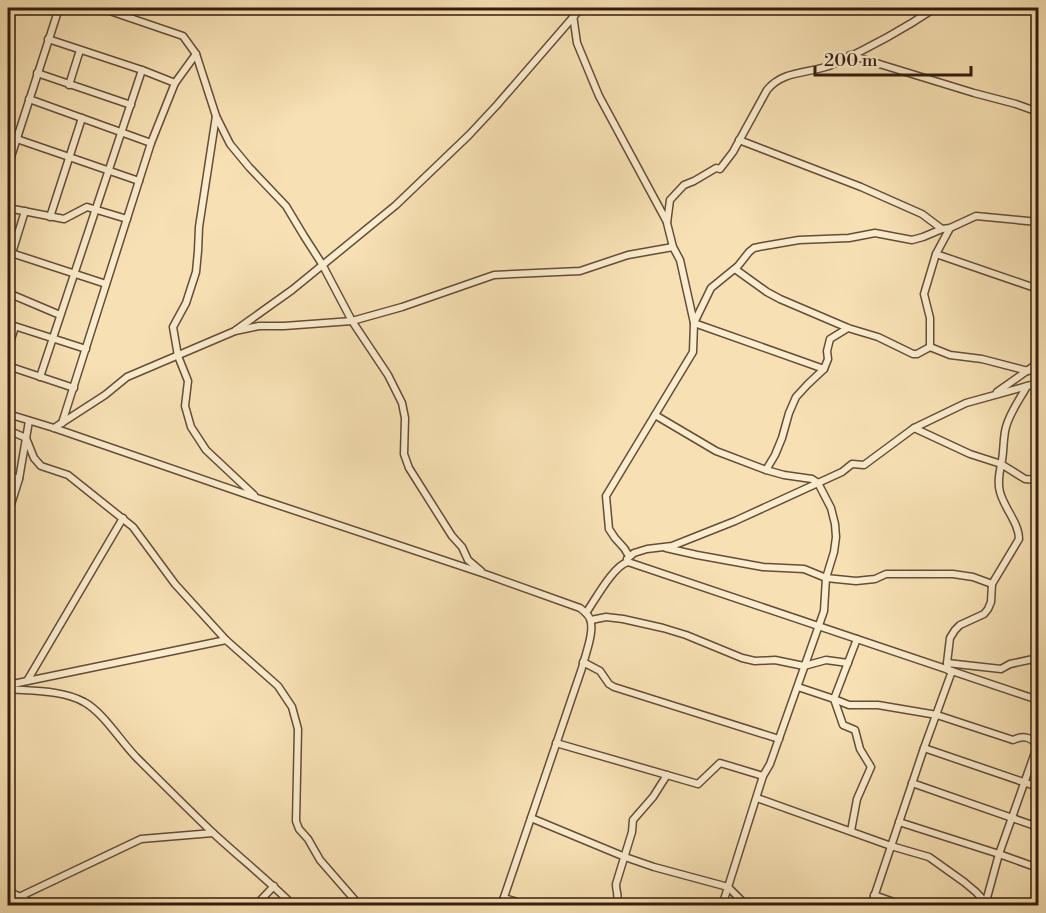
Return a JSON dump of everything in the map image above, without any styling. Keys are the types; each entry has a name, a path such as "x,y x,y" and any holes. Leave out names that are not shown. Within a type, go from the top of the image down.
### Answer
{"street":[{"path":"8,166 58,8"},
{"path":"101,8 183,36 196,54 216,116 230,144 286,206 322,264 352,321 388,375 402,403 405,418 404,454 409,468 441,519 462,547 468,560 485,574"},
{"path":"572,8 578,43 599,96 667,222 680,260 694,323 693,352 606,496 609,529 628,562 949,668 1038,700"},
{"path":"235,331 292,290 396,205 469,135 581,8"},
{"path":"667,222 670,200 684,185 716,168 720,170 728,161 773,83 782,78 832,65 905,27 935,8"},
{"path":"48,39 175,83"},
{"path":"69,85 80,50"},
{"path":"62,423 151,143 175,83 196,54"},
{"path":"850,55 1038,112"},
{"path":"40,377 142,70"},
{"path":"37,73 131,105"},
{"path":"29,99 151,143"},
{"path":"216,116 198,227 196,272 186,303 173,327 178,356 188,381 185,406 191,427 206,450 257,498"},
{"path":"50,217 82,118"},
{"path":"8,136 139,181"},
{"path":"740,140 861,187 922,214 942,229"},
{"path":"8,208 64,219 87,207 127,219"},
{"path":"8,266 10,252 25,211"},
{"path":"694,323 713,285 735,269 749,252 764,246 799,240 849,238 875,233 912,240 950,228 976,216 1038,222"},
{"path":"930,347 930,318 924,294 936,254 950,228"},
{"path":"54,428 105,395 127,377 235,331 259,326 352,321 402,307 494,275 580,271 628,255 674,247"},
{"path":"10,252 106,284"},
{"path":"936,254 1038,289"},
{"path":"735,269 780,299 848,328 869,334 913,354 930,347"},
{"path":"8,293 60,315"},
{"path":"694,323 824,369"},
{"path":"8,348 11,325 86,349"},
{"path":"766,470 775,455 796,398 824,369 828,359 830,339 848,328"},
{"path":"930,347 950,355 982,358 1028,371"},
{"path":"990,396 1038,363"},
{"path":"8,366 74,387"},
{"path":"586,613 612,574 627,559 647,549 672,546 735,521 842,472 852,465 864,465 914,428 966,403 1038,383"},
{"path":"871,906 937,715 949,668 950,638 960,625 984,614 988,609 991,602 992,584 1019,539 1019,533 999,491 999,478 1005,428 1027,386"},
{"path":"8,414 485,574 580,608 586,613 591,620 592,630 583,662 502,902 530,906"},
{"path":"655,416 716,451 766,470 812,479 818,483 831,508 835,524 834,552 826,578 824,611 820,626 770,764 763,776 723,906"},
{"path":"8,514 19,479 28,421"},
{"path":"914,428 970,454 1001,464 1025,479 1038,480"},
{"path":"8,430 26,438 34,458 41,466 68,475 133,527 175,584 226,640 278,686 292,707 298,729 296,821 320,860 360,906"},
{"path":"8,475 19,479"},
{"path":"27,681 123,518"},
{"path":"663,547 763,567 804,569 826,578 856,581 875,579 886,574 953,574 973,577 992,584"},
{"path":"591,620 606,617 623,619 686,635 748,660 775,660 804,666 826,660 848,663"},
{"path":"851,831 857,798 871,767 860,749 855,730 843,725 834,699 857,639"},
{"path":"8,687 27,681 226,640"},
{"path":"949,668 1001,669 1010,664 1038,658"},
{"path":"583,662 600,671 614,687 779,739"},
{"path":"8,687 68,695 85,702 97,711 127,748 213,833 294,906"},
{"path":"798,687 849,705 878,705 937,715 1014,740 1021,737 1028,738 1038,744 999,854 987,904"},
{"path":"556,743 698,784 720,763 763,776"},
{"path":"924,748 1038,787"},
{"path":"616,906 619,898 616,884 632,832 633,820 667,775"},
{"path":"912,783 1038,827"},
{"path":"757,798 933,859 964,882 987,904"},
{"path":"531,818 625,857 728,887 747,906"},
{"path":"899,822 1038,868"},
{"path":"19,897 141,839 213,833"},
{"path":"255,906 274,886"},
{"path":"8,889 38,906"},
{"path":"874,896 905,906"}]}
